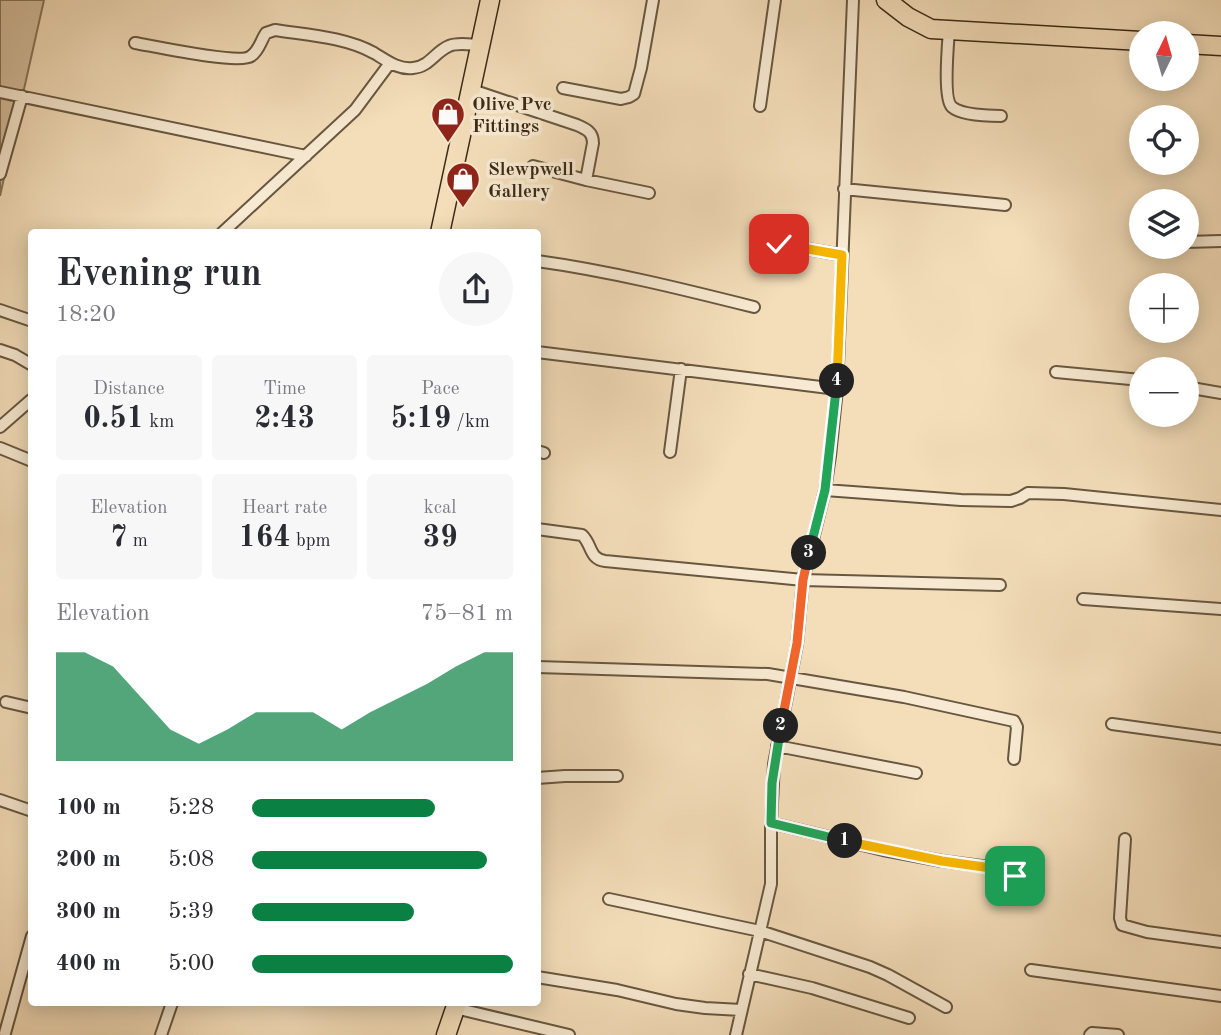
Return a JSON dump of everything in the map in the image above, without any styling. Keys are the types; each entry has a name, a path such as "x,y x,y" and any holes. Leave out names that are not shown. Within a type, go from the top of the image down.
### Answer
{"main road":[{"path":"441,229 490,0"},
{"path":"886,0 908,17 931,29 1129,40"},
{"path":"1199,45 1221,46"},
{"path":"446,1035 456,1006"}],"street":[{"path":"563,88 621,99 634,94 653,0"},
{"path":"760,106 775,0"},
{"path":"736,1035 772,876 772,783 800,620 803,580 825,490 837,389 853,0"},
{"path":"135,43 246,59 256,51 266,33 275,30 353,45 404,68 424,66 451,45 481,45"},
{"path":"949,30 948,101 952,107 961,111 1001,116"},
{"path":"226,229 355,110 390,63"},
{"path":"472,90 577,125 590,132 593,143 586,180"},
{"path":"0,92 306,156"},
{"path":"0,174 22,96"},
{"path":"533,166 649,193"},
{"path":"844,189 1004,205"},
{"path":"1199,242 1221,241"},
{"path":"779,244 842,255"},
{"path":"541,262 661,284 754,307"},
{"path":"0,310 28,320"},
{"path":"0,350 28,363"},
{"path":"541,352 837,389"},
{"path":"670,452 681,369"},
{"path":"1056,372 1129,379"},
{"path":"1199,389 1221,393"},
{"path":"2,423 28,402"},
{"path":"0,448 28,459"},
{"path":"825,490 1011,501 1028,493 1064,494 1221,510"},
{"path":"541,530 582,535 587,539 594,556 605,561 803,580 1000,585"},
{"path":"1083,599 1221,609"},
{"path":"541,667 768,674 904,697 1014,720 1017,727 1014,759"},
{"path":"6,702 28,707"},
{"path":"1112,724 1221,739"},
{"path":"777,746 916,773"},
{"path":"541,778 617,776"},
{"path":"0,800 28,810"},
{"path":"771,823 883,850 998,869 1019,876"},
{"path":"1125,839 1120,918 1122,925 1221,942"},
{"path":"609,899 760,931 870,967 946,1007"},
{"path":"5,1033 28,950"},
{"path":"1031,970 1221,996"},
{"path":"750,974 812,988 909,1018"},
{"path":"541,978 617,990 676,1004 741,1010"},
{"path":"161,1035 171,1006"},
{"path":"460,1006 569,1035"},
{"path":"1090,1035 1094,1032 1118,1035"}],"shaded area":[{"path":"0,0 44,0 0,196"}],"place":[{"name":"Olive Pvc Fittings","path":"448,144"},
{"name":"Slewpwell Gallery","path":"463,209"}],"route":[{"path":"779,244 842,255 837,389 830,456 825,490 803,580 797,643 774,764 771,823 858,845 998,869 1015,876"}]}
